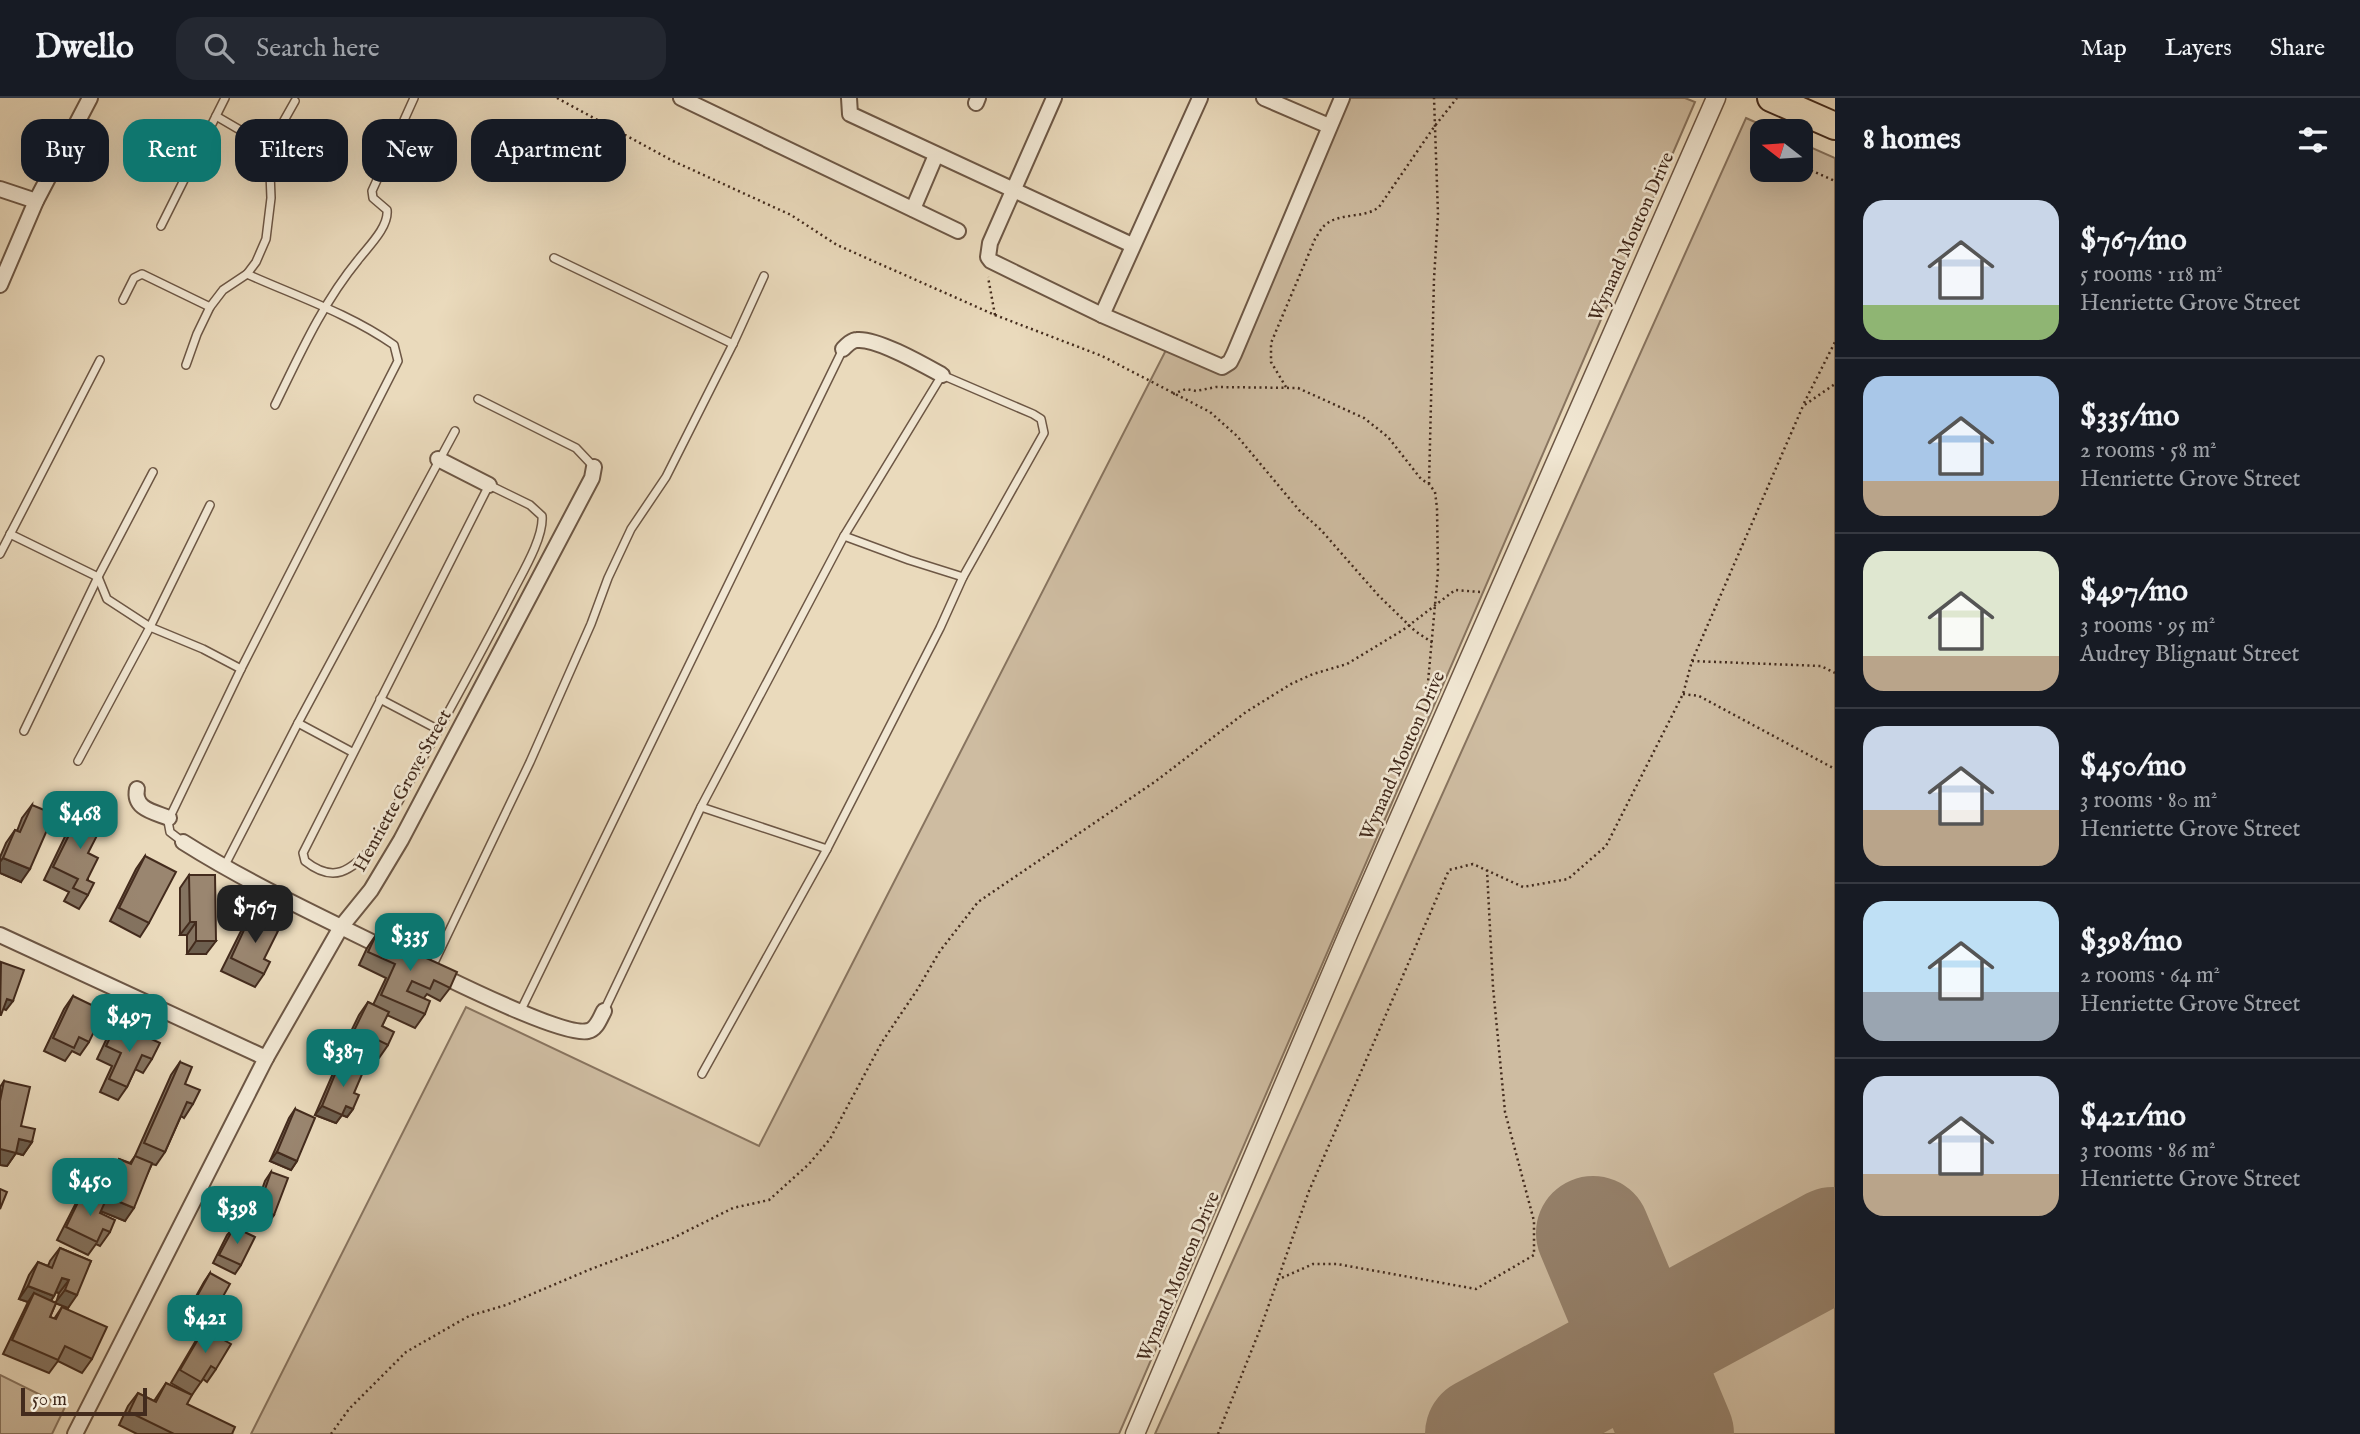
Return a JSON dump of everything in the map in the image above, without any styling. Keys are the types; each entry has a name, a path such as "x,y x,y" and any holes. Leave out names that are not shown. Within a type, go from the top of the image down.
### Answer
{"highway":[{"path":"1771,98 1835,126"}],"street":[{"path":"0,285 36,201 90,98"},
{"path":"681,98 958,230"},
{"path":"849,98 850,114 1132,245"},
{"path":"1054,98 990,243 988,254 991,261 1102,315 1218,366 1226,366 1234,354 1342,98"},
{"path":"1102,315 1200,98"},
{"path":"1264,98 1329,127"},
{"name":"Wynand Mouton Drive","path":"1135,1434 1349,932 1716,98"},
{"path":"913,209 936,155"},
{"path":"0,189 36,201"},
{"path":"844,349 849,343 867,341 921,363 942,375"},
{"path":"438,459 489,485"},
{"name":"Henriette Grove Street","path":"75,1434 266,1058 341,927 371,890 401,840 586,490 594,467"},
{"path":"137,789 138,804 169,818"},
{"path":"183,842 224,868 398,955"},
{"path":"0,935 266,1058"},
{"path":"425,968 520,1012 586,1032 597,1024 604,1011"}],"lane":[{"path":"161,226 225,98"},
{"path":"275,405 323,308 370,246 387,217 387,210 373,198 372,191 414,98"},
{"path":"285,119 295,102"},
{"path":"216,116 235,127"},
{"path":"186,365 210,307 223,290 247,274 259,256 269,224 270,182"},
{"path":"554,258 733,344"},
{"path":"123,300 134,278 142,274 210,307"},
{"path":"183,842 170,832 167,824 169,818 241,669 398,361 394,345 357,323 247,274"},
{"path":"425,968 530,762 591,624 613,565 631,529 666,477 764,276"},
{"path":"520,1012 844,349"},
{"path":"0,554 100,360"},
{"path":"604,1011 701,807 844,536 942,375 1041,419 1044,433 963,577 940,628 827,849 702,1074"},
{"name":"Henriette Grove Street","path":"478,398 576,448 594,467"},
{"path":"224,868 298,723 455,431"},
{"path":"24,731 98,577 153,472"},
{"path":"489,485 530,505 542,516 542,523 523,570 439,730 373,847 351,868 329,873 320,871 305,861 303,853 380,699 489,485"},
{"path":"78,761 150,627 210,505"},
{"path":"10,534 98,577 107,599 150,627 203,649 241,669"},
{"path":"844,536 963,577"},
{"path":"380,699 439,730"},
{"path":"298,723 352,752"},
{"path":"701,807 827,849"}],"path":[{"path":"557,98 673,161 791,215 837,245 995,315 1102,356 1210,412 1237,436 1299,510 1321,530 1378,595 1433,643"},
{"path":"1429,484 1438,214 1434,98"},
{"path":"1286,387 1271,362 1271,343 1278,321 1315,239 1326,224 1337,219 1371,214 1379,207 1457,98"},
{"path":"1813,171 1835,181"},
{"path":"991,261 987,272 995,315"},
{"path":"1218,1434 1309,1191 1449,870 1473,864 1523,887 1568,879 1606,846 1683,694 1692,661 1803,406 1835,342"},
{"path":"1803,406 1835,384"},
{"path":"1173,394 1186,389 1196,391 1216,387 1298,387 1364,418 1388,437 1421,479 1429,484 1435,492 1437,508 1433,643 1426,704"},
{"path":"331,1434 349,1409 406,1352 469,1316 506,1306 591,1269 671,1239 733,1208 769,1200 808,1164 830,1139 882,1042 940,951 978,902 1156,781 1246,712 1291,684 1313,674 1348,664 1403,630 1455,590 1480,592"},
{"path":"1692,661 1821,666 1835,673"},
{"path":"1683,694 1699,696 1835,769"},
{"path":"1277,1280 1313,1264 1337,1264 1476,1289 1534,1255 1534,1221 1505,1112 1493,987 1487,870"}],"shaded area":[{"path":"1344,98 1685,98 1695,102 1119,1434 251,1434 466,1007 759,1146 1167,348 1226,373"},
{"path":"1746,118 1750,120 1750,182 1813,182 1813,148 1835,158 1835,1434 1155,1434"},
{"path":"0,1375 65,1407 52,1434 0,1434"}],"building":[{"path":"32,805 54,814 30,869 3,858 15,830 20,832"},
{"path":"82,809 105,820 88,853 98,858 87,880 94,883 88,895 73,888 78,879 53,867"},
{"path":"145,856 176,872 149,923 119,908"},
{"path":"189,875 215,875 216,941 196,941 196,922 190,922"},
{"path":"250,917 278,931 264,959 270,962 264,974 231,958"},
{"path":"376,935 457,972 450,988 434,980 430,989 412,981 407,991 430,1001 425,1014 381,995 395,964 368,952"},
{"path":"1,962 24,970 13,1001 7,999 0,1015"},
{"path":"73,996 104,1011 89,1042 79,1037 74,1048 53,1038"},
{"path":"368,1002 389,1012 382,1026 394,1032 388,1045 376,1039 368,1055 347,1045"},
{"path":"115,1027 139,1038 141,1034 160,1043 152,1059 142,1055 127,1087 109,1079 121,1053 106,1046"},
{"path":"180,1062 192,1067 185,1084 200,1090 193,1104 187,1102 165,1152 144,1143"},
{"path":"340,1062 363,1072 354,1093 359,1095 353,1109 346,1106 342,1115 322,1106"},
{"path":"4,1081 30,1087 21,1126 35,1129 32,1142 19,1139 16,1153 0,1149 0,1101"},
{"path":"295,1109 315,1118 297,1161 277,1152"},
{"path":"135,1156 152,1163 134,1208 77,1184 87,1160 114,1171 119,1159 131,1164"},
{"path":"271,1172 288,1178 274,1215 258,1209"},
{"path":"0,1189 7,1192 0,1209"},
{"path":"83,1192 105,1202 100,1213 115,1220 110,1232 103,1229 97,1242 66,1227"},
{"path":"234,1227 255,1237 241,1265 219,1255"},
{"path":"60,1248 91,1261 77,1295 65,1290 69,1280 62,1278 54,1296 28,1286 38,1262 52,1268"},
{"path":"210,1273 230,1284 211,1318 191,1307"},
{"path":"34,1293 56,1303 50,1317 56,1319 62,1307 107,1327 92,1359 65,1346 58,1360 12,1340"},
{"path":"204,1329 231,1344 216,1369 211,1366 201,1382 180,1370"},
{"path":"166,1383 192,1395 187,1404 235,1427 232,1434 174,1434 129,1412 138,1393 156,1402"}],"runway":[{"path":"1593,1233 1677,1434"},
{"path":"1482,1434 1833,1244"}]}
